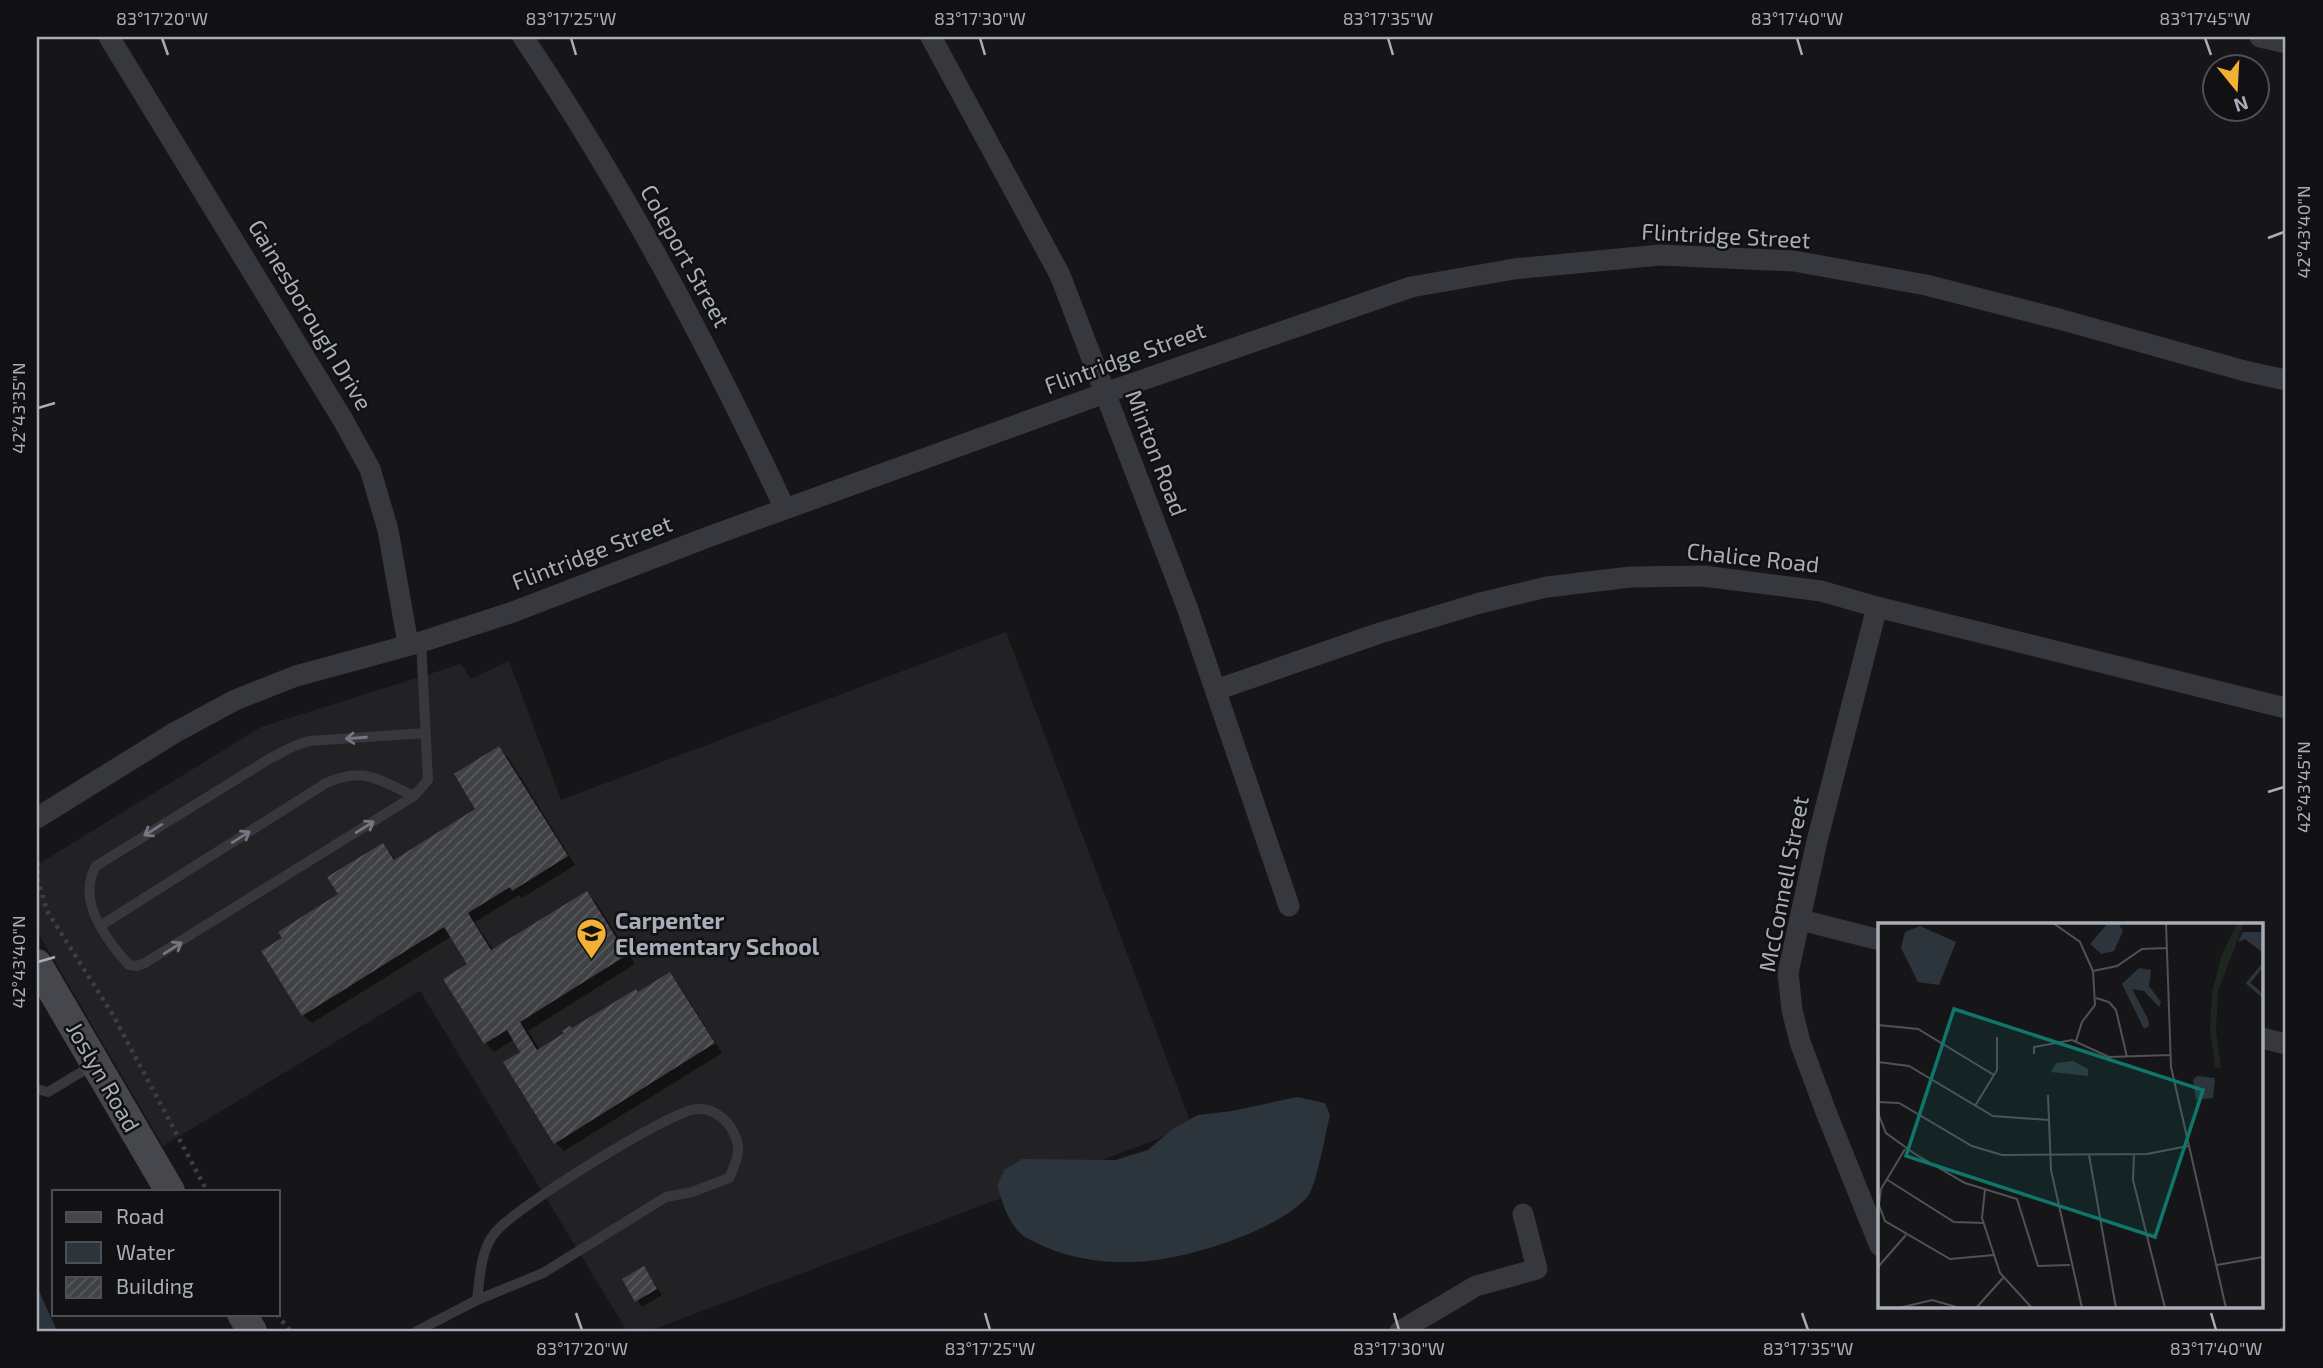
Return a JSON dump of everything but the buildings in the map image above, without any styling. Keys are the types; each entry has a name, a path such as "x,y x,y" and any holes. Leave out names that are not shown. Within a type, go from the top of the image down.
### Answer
{"street":[{"name":"Gainesborough Drive","path":"109,37 343,420 370,469 388,530 414,643"},
{"name":"Coleport Street","path":"523,37 554,82 647,236 732,396 785,509"},
{"name":"Minton Road","path":"931,37 1060,275 1216,690 1289,906"},
{"path":"2260,37 2286,43"},
{"name":"Flintridge Street","path":"37,818 234,699 296,676 513,612 785,509 1105,393 1411,287 1514,269 1660,255 1794,261 1926,285 2059,319 2245,372 2286,380"},
{"name":"Chalice Road","path":"1216,690 1377,634 1480,603 1561,585 1630,577 1703,576 1821,591 2286,708"},
{"name":"McConnell Street","path":"1877,607 1817,841 1788,973 1792,1010 1800,1042 1878,1241"},
{"path":"1801,920 1878,939"},
{"name":"Joslyn Road","path":"37,964 169,1190"},
{"path":"2264,1038 2286,1044"},
{"path":"1400,1331 1476,1286 1537,1269 1524,1214"}],"lane":[{"path":"414,643 425,733 428,780 414,796 145,963 129,965 96,921 89,893 96,866 268,759 309,741 425,733"},
{"path":"100,926 326,783 355,773 369,776 414,796"},
{"path":"37,1089 48,1092 95,1063"},
{"path":"417,1331 477,1300 543,1273 666,1197 692,1192 729,1178 739,1157 736,1136 727,1122 711,1110 694,1109 663,1120 519,1210 494,1233 482,1259 477,1300"}],"path":[{"path":"37,853 37,876 47,911 113,1016 205,1190"},
{"path":"279,1316 290,1331"},
{"path":"2281,1331 2286,1325"}],"shaded area":[{"name":"Carpenter Elementary School","path":"1006,632 1192,1126 649,1331 627,1331 420,991 163,1146 37,931 37,865 261,727 461,664 471,679 509,661 561,800"}],"water":[{"path":"1297,1097 1325,1103 1330,1115 1311,1191 1294,1209 1251,1233 1175,1257 1152,1261 1098,1261 1064,1254 1028,1239 1016,1228 1003,1205 997,1186 1004,1170 1022,1159 1115,1160 1148,1150 1174,1128 1198,1115 1232,1111"},
{"path":"37,1287 40,1293 57,1331 37,1331"}],"place":[{"name":"Carpenter Elementary School","path":"592,961"}]}
